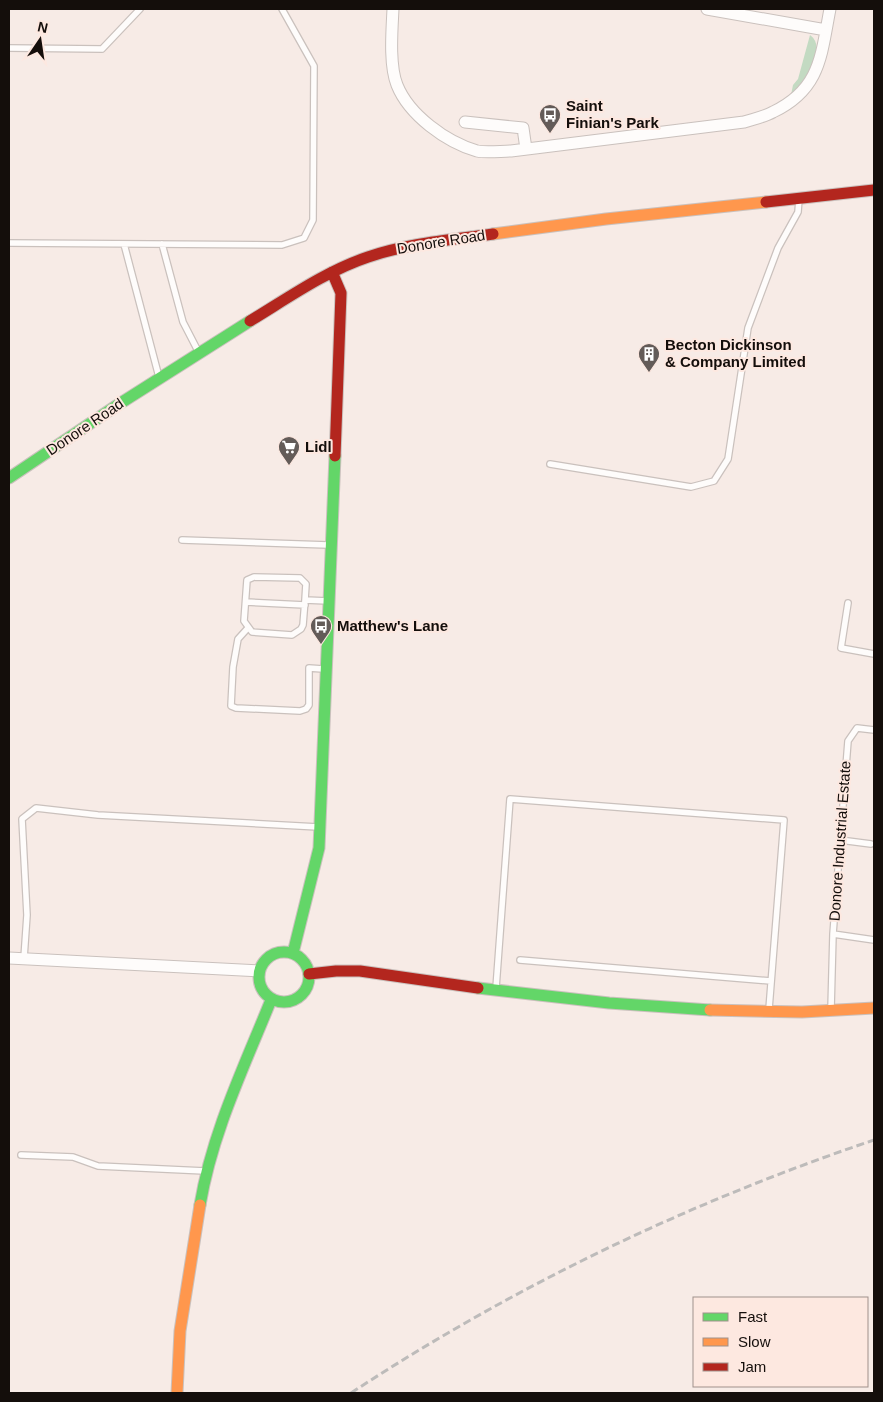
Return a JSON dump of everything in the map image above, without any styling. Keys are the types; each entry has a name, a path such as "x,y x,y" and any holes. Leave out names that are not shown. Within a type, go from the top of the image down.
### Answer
{"street":[{"path":"393,9 392,56 396,84 409,106 424,122 448,138 478,151 526,149 744,122 773,113 795,99 810,84 818,70 830,9"},
{"path":"707,9 826,30"},
{"path":"465,122 523,128 526,149"},
{"name":"Donore Road","path":"9,478 198,352 332,272 368,257 411,245 606,219 874,190"},
{"path":"293,953 319,848 342,293 332,272"},
{"path":"282,951 293,953 306,964 310,974 309,984 304,994 295,1000 283,1003 271,1000 258,981 259,971 263,962 274,954 282,951"},
{"path":"9,958 259,971"},
{"path":"310,974 360,971 445,984 609,1003 719,1011 874,1008"},
{"path":"177,1393 180,1331 186,1279 207,1171 223,1118 271,1000"}],"lane":[{"path":"9,48 102,50 140,9"},
{"path":"9,243 282,245 304,238 313,220 314,66 282,9"},
{"path":"550,464 691,487 714,482 728,459 748,328 778,248 798,212 799,197"},
{"path":"124,244 160,378"},
{"path":"162,244 183,322 198,352"},
{"path":"182,540 331,545"},
{"path":"254,577 300,578 306,584 303,625 301,629 292,635 252,632 244,621 246,602 247,580 254,577"},
{"path":"246,602 328,601"},
{"path":"848,603 841,648 874,654"},
{"path":"248,628 238,639 232,668 231,706 236,708 300,711 306,709 309,705 309,668 326,669"},
{"name":"Donore Industrial Estate","path":"874,730 857,728 848,741 833,934 874,940"},
{"path":"496,990 510,799 784,820 769,1011"},
{"path":"24,958 27,915 22,820 36,808 98,815 320,828"},
{"path":"840,840 871,844"},
{"path":"831,1010 833,934"},
{"path":"520,960 771,981"},
{"path":"21,1155 73,1158 98,1166 207,1171"}],"green space":[{"path":"810,35 815,41 816,57 802,83 791,95 793,85 798,79"}],"railway":[{"path":"351,1393 476,1317 540,1282 605,1250 671,1219 738,1191 805,1164 874,1140"}],"traffic: fast":[{"path":"9,478 116,406 250,321"},
{"path":"293,953 319,848 335,456"},
{"path":"279,952 289,952 302,959 309,972 309,977 309,982 302,995 289,1002 279,1002 270,998 263,991 259,982 259,972 263,963 270,956 279,952"},
{"path":"478,988 609,1003 710,1010"},
{"path":"200,1205 205,1178 221,1126 271,1000"}],"traffic: slow":[{"path":"493,234 606,219 766,202"},
{"path":"710,1010 802,1012 874,1008"},
{"path":"177,1393 180,1331 200,1205"}],"traffic: jam":[{"path":"766,202 874,190"},
{"path":"250,321 322,277 368,257 414,245 493,234"},
{"path":"332,272 341,293 335,456"},
{"path":"309,974 360,971 478,988"}],"place":[{"name":"Saint Finian's Park","path":"550,134"},
{"name":"Becton Dickinson & Company Limited","path":"649,373"},
{"name":"Lidl","path":"289,466"},
{"name":"Matthew's Lane","path":"321,645"}]}
